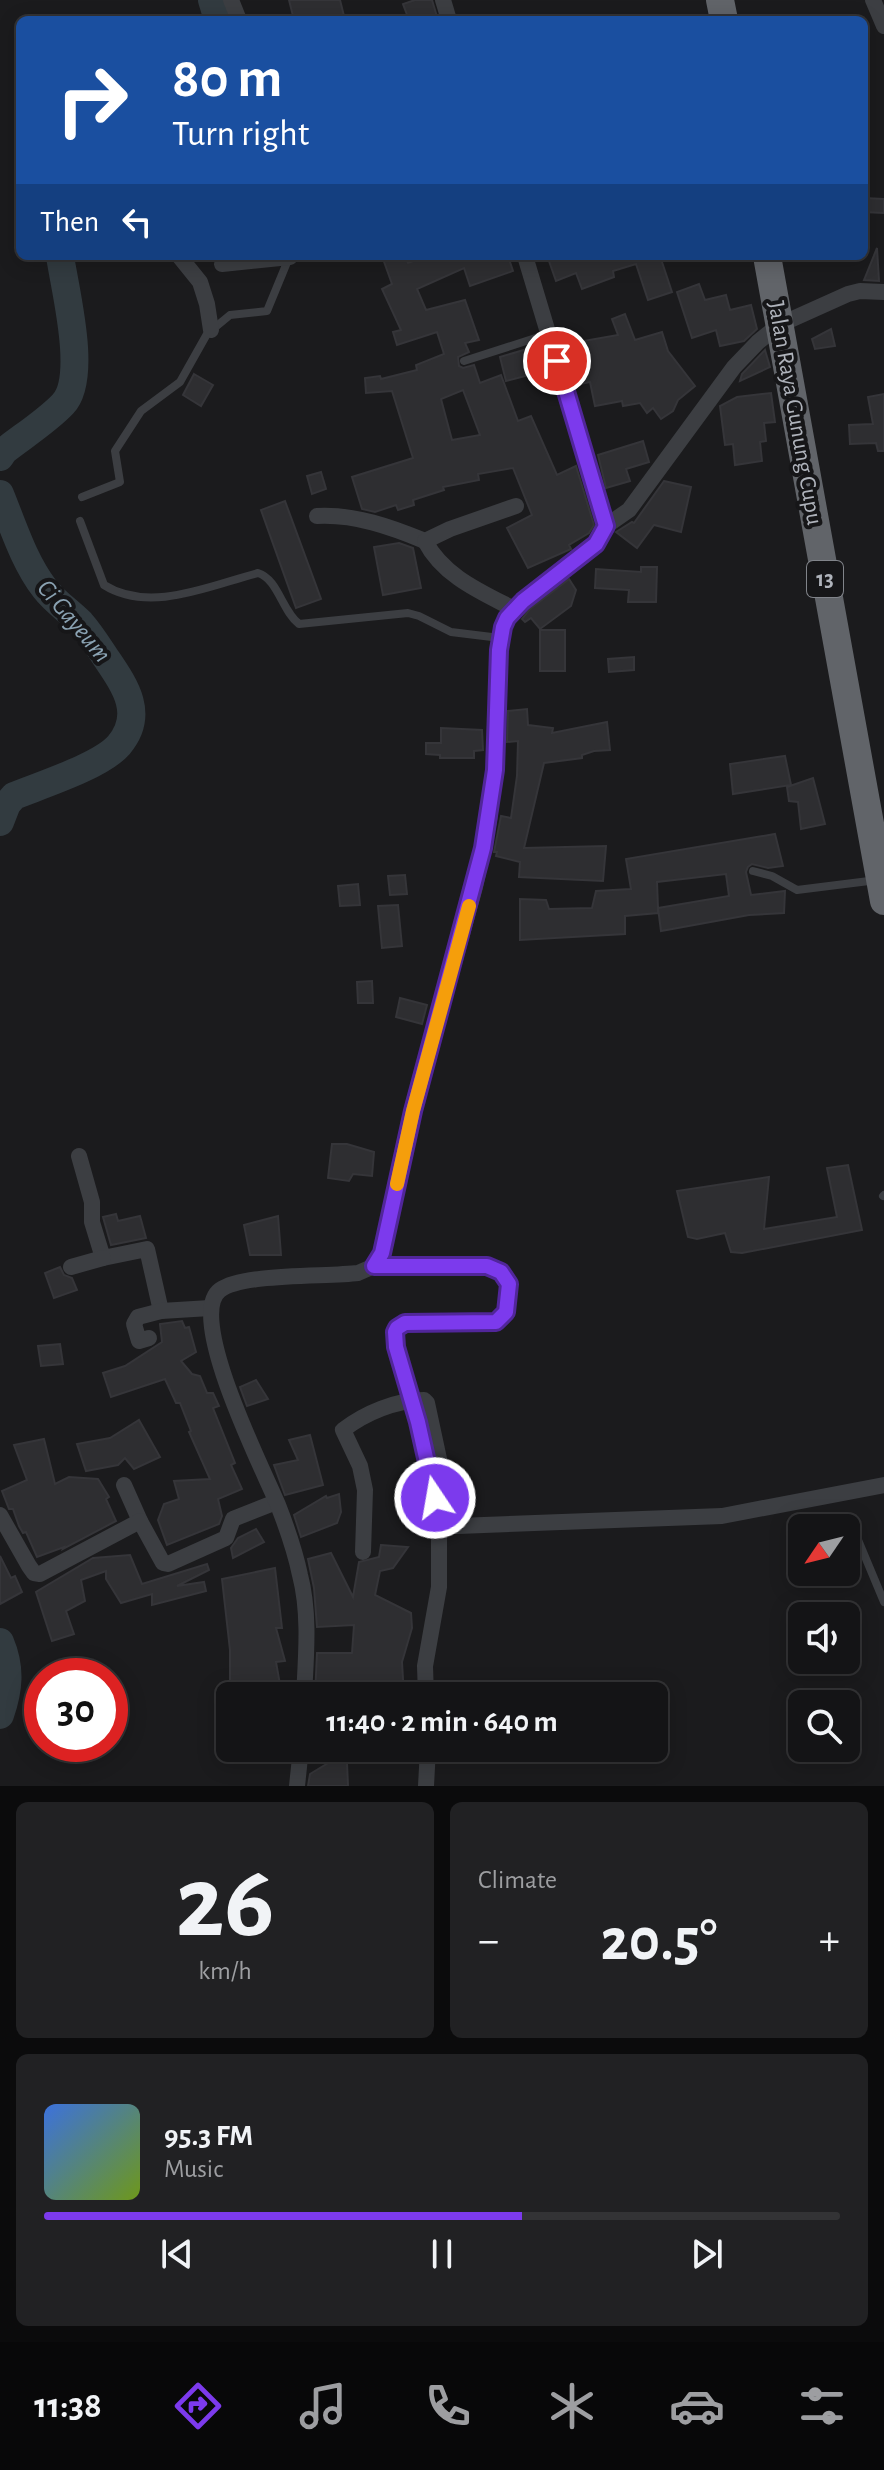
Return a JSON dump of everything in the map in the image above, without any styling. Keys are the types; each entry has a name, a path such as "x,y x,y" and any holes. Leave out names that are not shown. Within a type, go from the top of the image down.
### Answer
{"highway":[{"name":"Jalan Raya Gunung Cupu","path":"768,260 883,890"}],"street":[{"path":"873,0 884,26"},
{"path":"182,260 200,282 211,330"},
{"path":"222,264 261,260"},
{"path":"526,260 606,526"},
{"path":"374,1266 382,1253 413,1111 483,848 495,770 501,638 507,618 514,609 596,544 606,526 629,510 734,367 779,325 851,293 884,292"},
{"path":"425,541 516,506"},
{"path":"317,516 339,515 366,521 425,541 432,554 456,576 514,609"},
{"path":"79,1156 92,1202 92,1222 103,1258"},
{"path":"71,1267 149,1250 161,1311"},
{"path":"304,1682 301,1577 276,1502 233,1402 216,1348 210,1308 218,1291 238,1282 358,1273 374,1266 487,1266 501,1272 509,1284 506,1312 496,1322 408,1323 397,1328 396,1347 416,1400 439,1528 439,1587 425,1666 426,1682"},
{"path":"149,1338 139,1341 134,1321 143,1315 210,1308"},
{"path":"363,1552 365,1490 360,1466 343,1430 381,1409 416,1400 428,1406 452,1520 458,1526 722,1516 884,1485"},
{"path":"124,1485 163,1563 168,1564 226,1538 233,1519 276,1502"},
{"path":"0,1515 29,1566 34,1573 40,1574 140,1521"},
{"path":"297,1786 300,1762"},
{"path":"426,1786 427,1762"}],"lane":[{"path":"82,497 120,482 115,451 141,411 180,382 211,330 230,315 267,311 288,260"},
{"path":"464,361 548,334"},
{"path":"80,521 104,585 122,594 152,598 181,594 258,573 268,578 290,617 299,624 408,613 451,632 501,638"},
{"path":"753,871 772,876 797,890 883,890"},
{"path":"860,1545 884,1602"}],"building":[{"path":"289,0 340,0 344,16 293,16"},
{"path":"432,0 437,16 408,16 403,4"},
{"path":"868,198 884,199 884,213 868,212"},
{"path":"877,248 879,281 864,280"},
{"path":"383,260 407,260 408,263 416,260 509,260 513,271 470,286 464,268 417,289 426,310 465,300 479,340 465,343 469,352 458,357 459,366 474,365 480,383 501,375 518,421 531,416 557,475 576,466 594,525 589,533 569,545 571,549 528,568 507,528 532,515 513,468 478,474 479,480 443,487 444,490 413,500 414,505 398,510 396,505 375,512 362,509 352,477 413,458 392,391 366,393 365,378 380,376 381,379 417,370 416,365 444,354 437,332 397,345 393,332 401,330 382,289 392,284","holes":["463,390 480,435 452,440 441,399"]},
{"path":"661,260 672,292 648,300 636,264 613,271 614,277 582,289 576,273 556,281 549,261"},
{"path":"699,284 705,300 726,295 730,310 751,305 757,329 744,341 720,346 716,330 692,338 677,292"},
{"path":"625,314 635,340 662,332 668,351 695,386 678,400 673,411 661,419 653,408 647,413 640,403 623,406 622,401 595,406 590,382 580,384 572,343 618,335 612,319"},
{"path":"831,329 835,346 815,349 812,339"},
{"path":"527,349 533,374 506,381 500,357"},
{"path":"765,350 770,367 740,381 742,374"},
{"path":"194,374 213,385 201,406 183,395"},
{"path":"771,393 775,422 764,423 766,441 760,442 762,461 735,465 733,444 725,445 720,406 737,397"},
{"path":"884,394 884,451 878,451 876,443 850,444 849,425 873,424 868,397"},
{"path":"643,441 649,462 626,469 630,481 606,488 598,455"},
{"path":"321,472 326,489 312,494 307,476"},
{"path":"664,481 691,487 681,532 654,525 637,548 616,532 634,523"},
{"path":"285,501 321,599 296,608 261,510"},
{"path":"399,543 413,548 421,588 383,595 374,547"},
{"path":"641,567 657,567 656,602 628,602 629,590 595,588 596,569 641,572"},
{"path":"569,579 576,590 571,606 540,629 531,618 525,622 522,619 530,609"},
{"path":"540,630 565,630 565,671 540,671"},
{"path":"634,657 634,670 609,672 608,659"},
{"path":"527,709 528,725 553,728 552,733 607,722 610,750 594,751 582,755 582,758 544,763 524,848 606,846 603,881 519,877 520,862 496,856 497,852 494,852 501,816 511,818 517,776 518,741 507,742 508,711"},
{"path":"441,728 482,730 483,750 474,751 474,758 440,758 440,755 426,754 426,743 441,743"},
{"path":"785,756 791,785 733,794 730,764"},
{"path":"813,778 825,824 801,829 798,802 789,801 787,787"},
{"path":"775,834 783,866 768,868 752,864 746,872 751,895 785,891 784,913 749,915 661,931 658,908 658,913 625,916 625,934 520,940 520,899 546,900 549,909 592,908 596,891 631,889 626,859","holes":["726,874 729,896 658,908 657,882"]},
{"path":"405,875 407,894 390,895 388,876"},
{"path":"358,884 360,905 340,906 338,886"},
{"path":"398,905 402,946 382,948 378,906"},
{"path":"372,981 373,1003 358,1003 357,982"},
{"path":"400,998 427,1005 422,1024 396,1017"},
{"path":"332,1144 347,1144 374,1152 372,1176 353,1174 349,1181 328,1178"},
{"path":"848,1165 862,1230 742,1253 731,1252 725,1233 697,1239 688,1237 677,1191 769,1177 764,1229 837,1217 827,1168"},
{"path":"116,1214 118,1221 140,1216 146,1238 111,1245 103,1217"},
{"path":"278,1216 281,1255 250,1255 244,1225"},
{"path":"60,1267 64,1275 72,1278 77,1290 54,1298 45,1273"},
{"path":"182,1321 185,1328 189,1327 196,1352 181,1361 192,1374 200,1376 207,1393 213,1393 219,1406 213,1408 242,1489 218,1499 222,1516 219,1524 167,1545 158,1520 164,1504 179,1499 174,1481 210,1479 180,1403 176,1403 165,1379 111,1397 103,1373 125,1366 162,1342 160,1324"},
{"path":"60,1344 63,1364 41,1366 38,1346"},
{"path":"256,1380 268,1399 247,1406 240,1387"},
{"path":"139,1420 160,1457 134,1469 125,1458 118,1465 86,1471 77,1444 110,1438"},
{"path":"310,1435 323,1485 285,1495 274,1465 298,1460 289,1440"},
{"path":"44,1439 55,1484 69,1477 98,1479 109,1497 106,1499 116,1521 63,1549 37,1557 2,1491 27,1480 14,1445"},
{"path":"339,1494 341,1512 337,1523 301,1537 294,1515 326,1496"},
{"path":"256,1529 264,1542 233,1558 231,1548 238,1538"},
{"path":"381,1545 408,1547 393,1568 380,1571 375,1595 411,1613 412,1628 402,1662 403,1682 316,1682 317,1653 352,1653 354,1625 317,1627 308,1559 331,1553 353,1597 359,1562 379,1557"},
{"path":"130,1555 142,1584 207,1564 209,1570 177,1586 204,1582 206,1591 152,1605 152,1594 121,1603 106,1579 106,1571 81,1580 85,1601 66,1611 74,1634 52,1641 36,1592 93,1558"},
{"path":"0,1556 22,1592 0,1604"},
{"path":"275,1568 282,1628 276,1628 285,1661 276,1662 280,1682 230,1682 230,1650 222,1579"},
{"path":"328,1763 347,1763 348,1786 308,1786 310,1774"}],"waterway":[{"name":"Ci Gayeum","path":"212,0 217,16"},
{"name":"Ci Gayeum","path":"0,457 57,410 70,392 74,375 73,333 61,260"},
{"name":"Ci Gayeum","path":"0,494 31,567 49,594 91,635 120,679 131,711 127,734 110,753 70,774 14,796 0,822"},
{"name":"Ci Gayeum","path":"0,1642 8,1678 0,1715"}],"slow traffic":[{"path":"397,1184 413,1111 469,906"}],"route":[{"path":"435,1498 418,1422 396,1347 395,1332 405,1323 496,1322 506,1312 509,1284 501,1272 487,1266 374,1266 382,1253 413,1111 475,887 489,821 503,627 514,609 596,544 606,526 557,361"}]}
